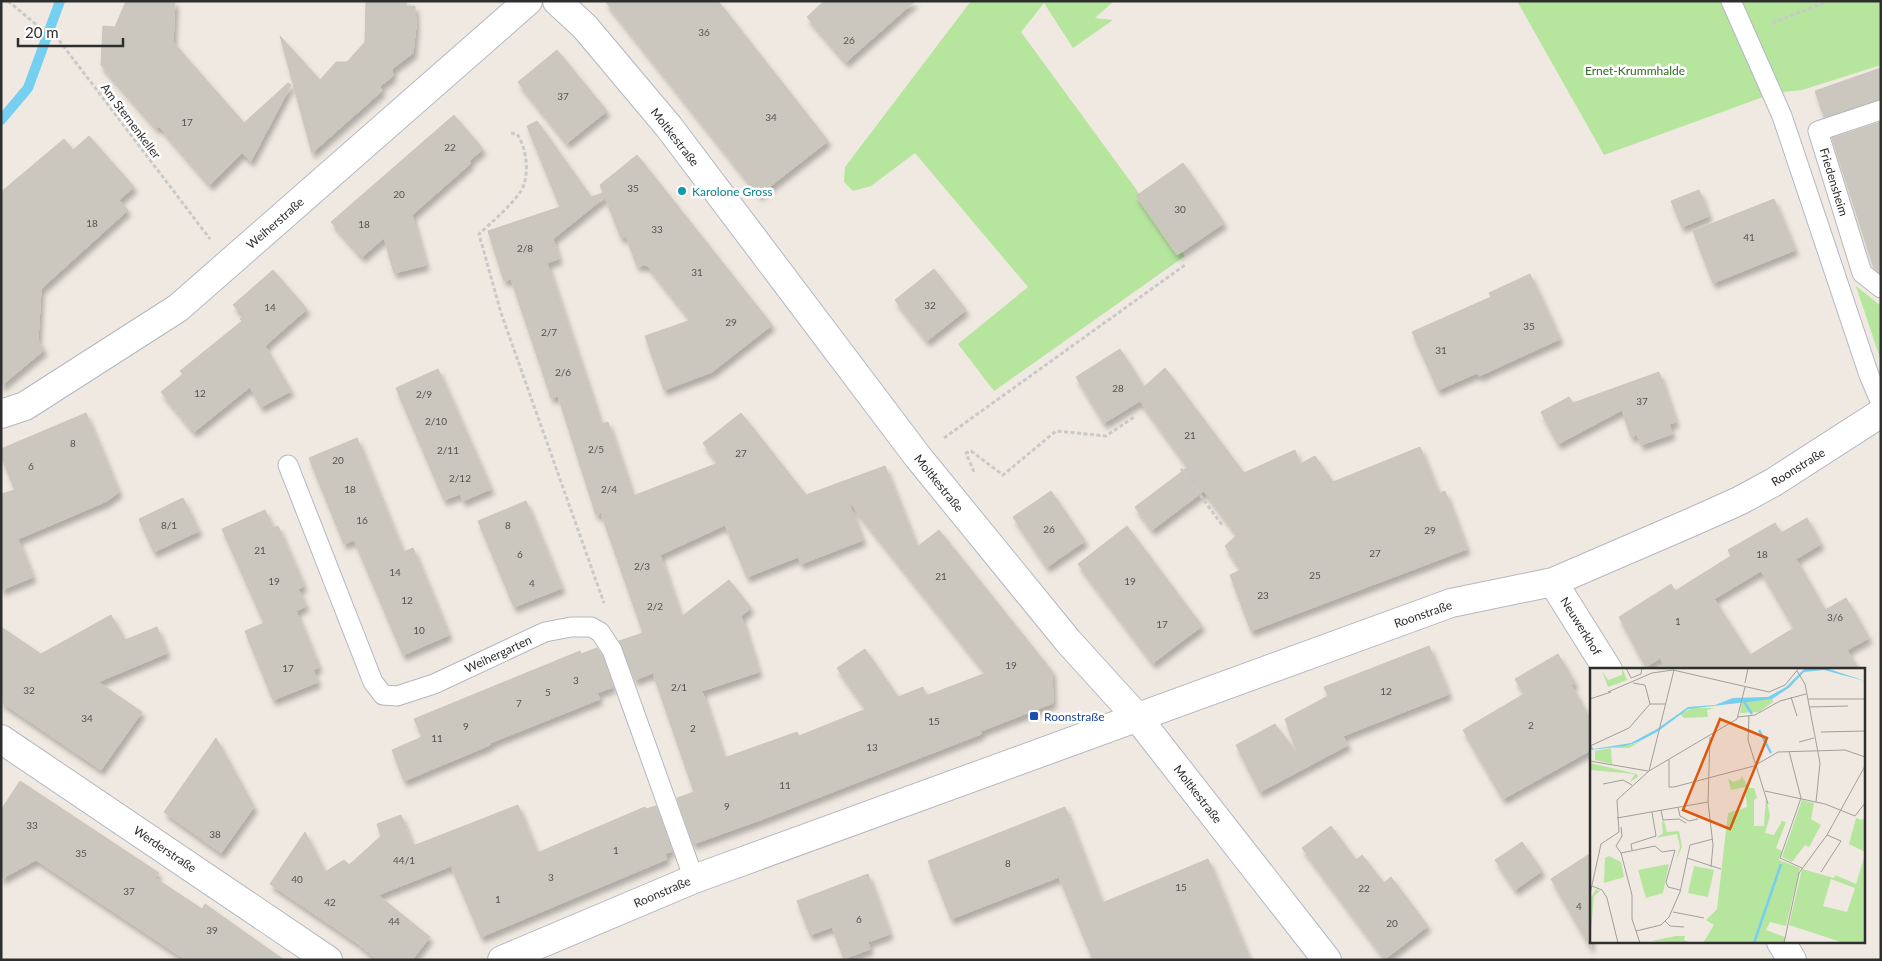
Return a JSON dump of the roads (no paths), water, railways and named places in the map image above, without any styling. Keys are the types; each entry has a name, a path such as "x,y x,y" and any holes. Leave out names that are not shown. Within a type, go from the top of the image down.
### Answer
{"street":[{"name":"Weiherstraße","path":"1,414 25,406 178,308 528,1"},
{"name":"Moltkestraße","path":"558,1 585,27 669,127 918,457 1068,641 1137,717 1327,960"},
{"name":"Roonstraße","path":"502,960 694,879 1452,603 1553,582 1739,501 1774,482 1881,413"},
{"name":"Neuwerkhof","path":"1553,582 1607,668"},
{"name":"Werderstraße","path":"1,739 328,960"},
{"path":"1781,944 1792,960"}],"lane":[{"path":"1731,1 1782,116 1869,375 1881,403"},
{"name":"Friedensheim","path":"1881,110 1818,131 1862,273 1881,288"},
{"name":"Weihergarten","path":"288,465 373,682 384,695 397,696 434,684 545,632 571,626 591,627 600,632 612,650 694,879"}],"waterway":[{"path":"1,120 28,88 60,1"}],"place":[{"name":"Karolone Gross","path":"682,191"},
{"name":"Roonstraße","path":"1034,716"}],"park label":[{"name":"Ernet-Krummhalde","path":"1635,70"}]}
